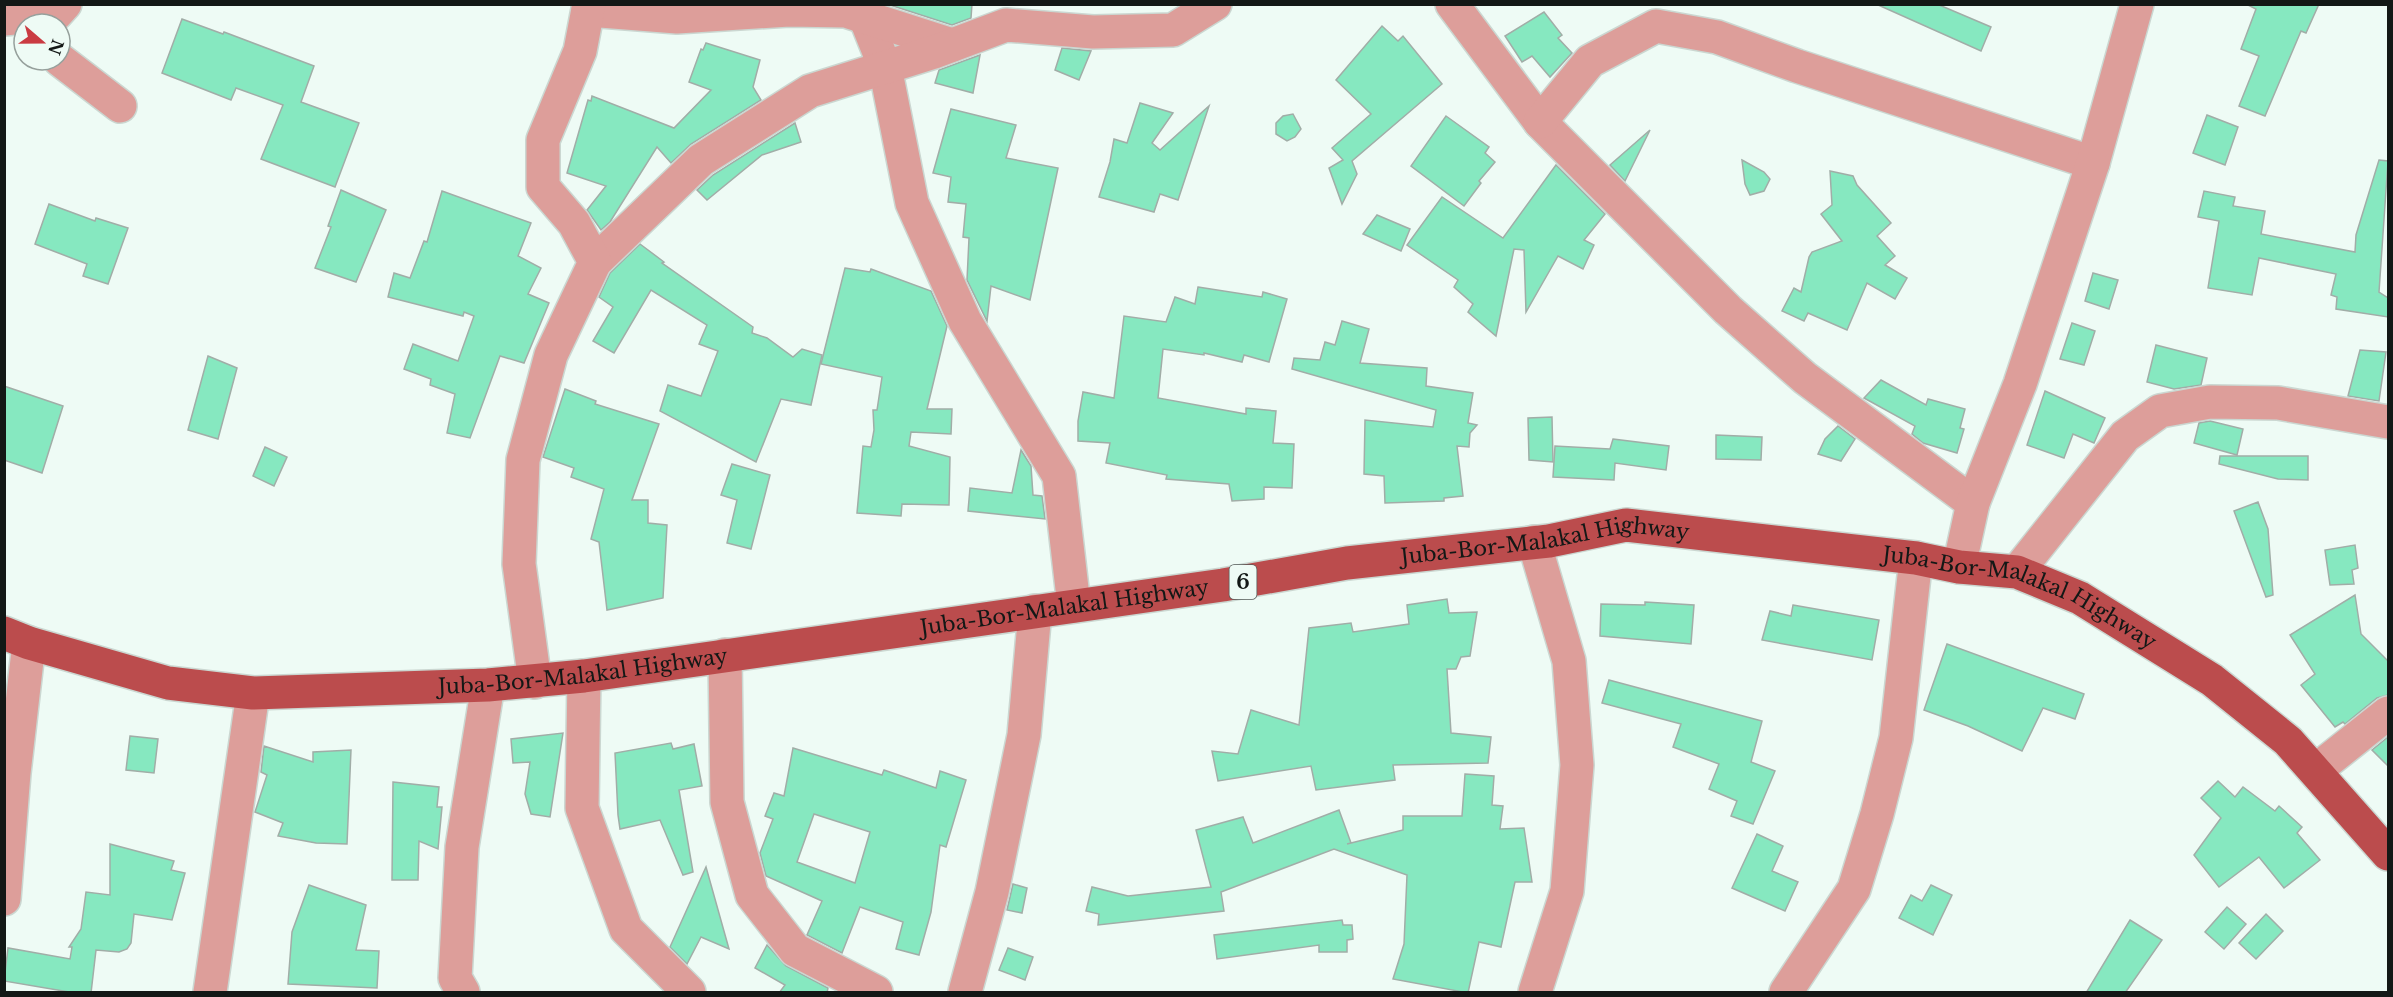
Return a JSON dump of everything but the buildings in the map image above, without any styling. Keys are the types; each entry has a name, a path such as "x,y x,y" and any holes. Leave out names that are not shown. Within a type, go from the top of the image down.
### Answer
{"main road":[{"name":"Juba-Bor-Malakal Highway","path":"17,638 168,683 253,693 488,686 584,676 1223,585 1347,563 1534,542 1626,525 1916,558 1959,567 2017,572 2080,598 2212,680 2288,741 2388,854"}],"street":[{"path":"10,21 56,14 65,4"},
{"path":"535,682 519,564 523,460 551,355 595,262 701,160 810,91 885,68 1006,25 1093,32 1173,30 1215,4"},
{"path":"1452,4 1540,122 1664,248 1805,378 1973,503"},
{"path":"1959,567 1973,503 2020,384 2093,163 2137,4"},
{"path":"595,262 574,224 543,187 543,140 580,51 589,7 677,17 789,10 864,11 952,45"},
{"path":"864,11 885,68 912,204 965,321 1059,476 1074,606"},
{"path":"1540,122 1590,61 1656,26 1717,37 2093,163"},
{"path":"72,69 120,106"},
{"path":"2017,572 2125,436 2160,411 2210,402 2278,403 2388,422"},
{"path":"1534,542 1569,661 1577,765 1567,891 1535,993"},
{"path":"1786,993 1854,889 1877,814 1896,738 1916,558"},
{"path":"965,993 992,892 1024,735 1035,611"},
{"path":"4,899 14,773 17,638"},
{"path":"725,655 727,802 752,895 795,950 876,993"},
{"path":"584,676 582,808 626,929 689,993"},
{"path":"463,993 455,978 462,847 488,686"},
{"path":"210,993 253,693"},
{"path":"2315,771 2388,712"}]}
